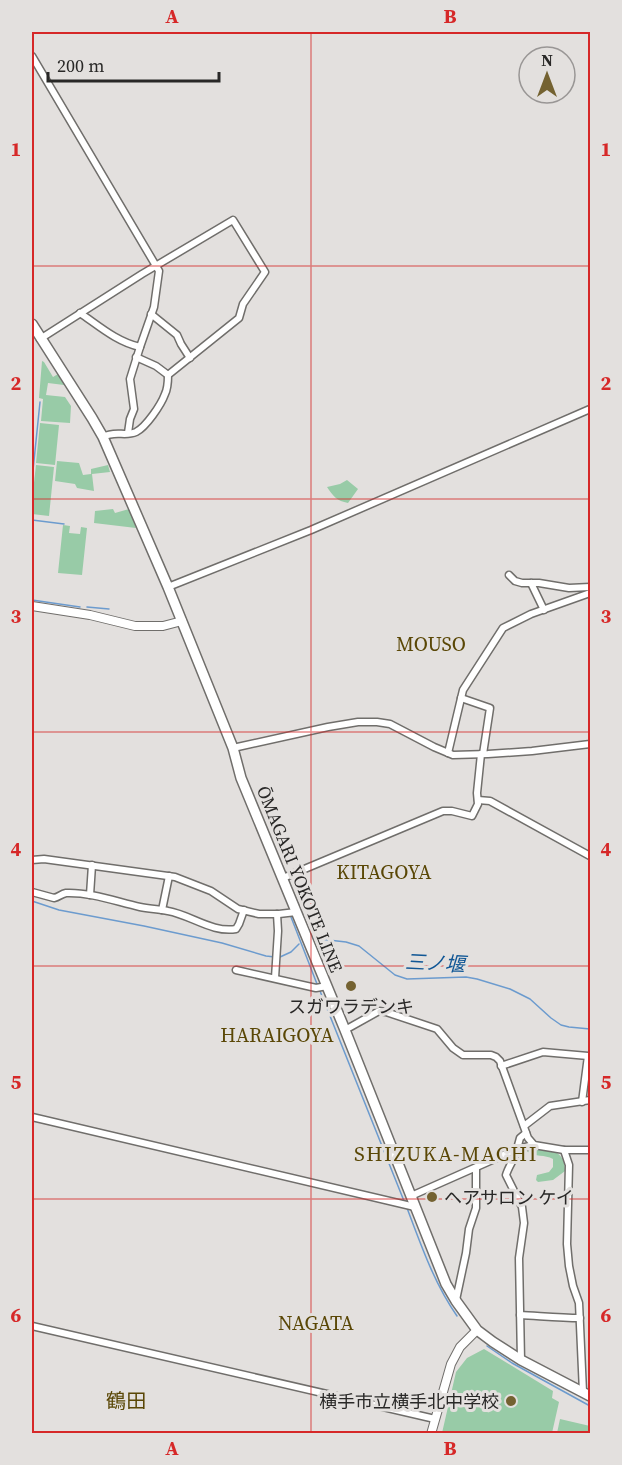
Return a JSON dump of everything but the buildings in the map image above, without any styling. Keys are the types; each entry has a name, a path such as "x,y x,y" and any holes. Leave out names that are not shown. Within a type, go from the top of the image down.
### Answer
{"main road":[{"name":"ŌMAGARI YOKOTE LINE","path":"32,324 103,437 168,587 233,748 242,778 446,1284 477,1330 521,1360 587,1394"}],"street":[{"path":"32,56 159,271 154,307 130,379 134,409 128,433"},
{"path":"40,339 233,220 266,272 243,304 239,318 168,375 166,394 139,430 134,433 110,433 103,437"},
{"path":"80,313 117,339 140,347"},
{"path":"151,314 177,335 190,358"},
{"path":"136,357 156,366 168,375"},
{"path":"168,587 311,530 591,409"},
{"path":"509,575 515,581 569,588 591,587"},
{"path":"531,583 544,610"},
{"path":"448,753 463,690 503,628 531,614 591,593"},
{"path":"32,606 90,615 135,626 163,626 182,621"},
{"path":"284,878 443,811 472,816 478,804 482,754 490,708 461,698"},
{"path":"233,748 358,722 390,724 453,755 532,751 591,744"},
{"path":"478,800 490,801 591,856"},
{"path":"32,860 44,859 175,877 211,891 238,909 259,914 296,912"},
{"path":"90,895 92,865"},
{"path":"162,910 169,876"},
{"path":"32,892 54,898 66,893 90,895 148,909 169,911 204,924 231,930 236,929 244,910"},
{"path":"276,978 277,914"},
{"path":"236,970 316,988 327,986"},
{"path":"345,1030 379,1011 386,1012 437,1029 453,1048 463,1055 491,1055 496,1058 528,1138 534,1145"},
{"path":"501,1066 543,1052 588,1056 582,1102"},
{"path":"521,1360 519,1258 524,1223 522,1208 506,1175 508,1166 515,1158 520,1138 525,1130 550,1106 591,1100"},
{"path":"32,1117 416,1207"},
{"path":"411,1197 517,1149 534,1145 564,1150 591,1150"},
{"path":"564,1150 569,1166 567,1244 569,1266 579,1303 587,1394"},
{"path":"456,1301 469,1229 476,1208 476,1168"},
{"path":"520,1315 580,1318"},
{"path":"32,1326 435,1419"},
{"path":"431,1434 451,1364 460,1347 477,1330"}],"green space":[{"path":"42,361 53,377 58,374 64,380 64,385 48,383 46,395 65,397 71,406 70,423 41,421 43,399 39,398"},
{"path":"40,423 59,425 55,465 36,463"},
{"path":"57,461 79,463 83,475 91,474 91,469 108,465 110,472 92,474 94,491 77,488 75,484 55,481"},
{"path":"36,465 54,467 49,516 32,514"},
{"path":"347,480 358,489 348,503 336,498 327,487"},
{"path":"113,509 115,513 129,509 136,528 94,523 95,511"},
{"path":"63,525 70,526 69,533 80,534 81,527 87,528 82,575 58,573"},
{"path":"528,1148 547,1149 558,1153 564,1163 565,1171 553,1180 538,1182 537,1175 549,1172 553,1167 553,1159 530,1153 527,1151"},
{"name":"横手市立横手北中学校","path":"484,1349 553,1391 552,1398 559,1402 552,1433 442,1433 456,1372 467,1358"},
{"path":"560,1419 590,1426 590,1433 557,1433"}],"waterway":[{"path":"32,480 40,402"},
{"path":"32,520 64,524"},
{"path":"32,600 80,607"},
{"path":"87,607 109,609"},
{"name":"三ノ堰","path":"32,901 59,910 144,926 275,957"},
{"path":"291,917 317,984"},
{"name":"三ノ堰","path":"311,938 346,942 359,946 395,975 407,979 466,977 510,989 530,999 561,1025 590,1029"},
{"name":"三ノ堰","path":"280,957 291,952 299,944"},
{"path":"320,991 404,1201"},
{"path":"407,1208 435,1277 457,1316"},
{"path":"487,1346 512,1363 590,1406"}],"place":[{"name":"スガワラデンキ","path":"351,986"},
{"name":"ヘアサロン ケイ","path":"432,1197"},
{"name":"横手市立横手北中学校","path":"511,1401"}],"district":[{"name":"MOUSO","path":"431,644"},
{"name":"KITAGOYA","path":"384,872"},
{"name":"HARAIGOYA","path":"277,1035"},
{"name":"SHIZUKA-MACHI","path":"446,1153"},
{"name":"NAGATA","path":"316,1323"},
{"name":"鶴田","path":"126,1401"}]}
